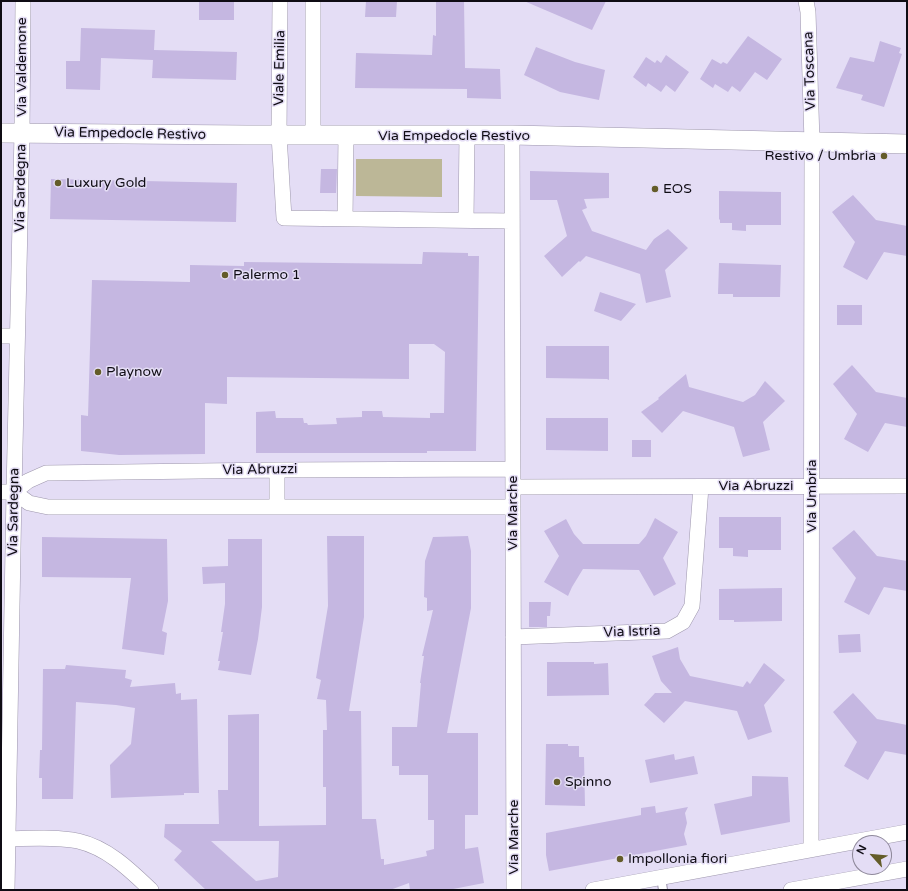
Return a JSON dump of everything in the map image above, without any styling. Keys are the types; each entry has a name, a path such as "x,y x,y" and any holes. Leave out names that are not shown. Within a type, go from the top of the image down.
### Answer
{"street":[{"name":"Via Valdemone","path":"22,133 23,1"},
{"name":"Viale Emilia","path":"280,1 279,135 284,218 345,219"},
{"path":"313,1 313,135"},
{"name":"Via Toscana","path":"806,1 808,12 812,142"},
{"name":"Via Empedocle Restivo","path":"1,133 512,135 907,144"},
{"name":"Via Sardegna","path":"8,890 5,839 7,492 17,336 22,133"},
{"path":"346,135 345,219 512,221"},
{"path":"466,220 467,135"},
{"name":"Via Marche","path":"512,135 514,890"},
{"name":"Via Umbria","path":"811,849 812,142"},
{"path":"1,336 17,336"},
{"path":"277,470 277,507"},
{"name":"Via Abruzzi","path":"7,492 28,480 46,473 277,470 513,470"},
{"name":"Via Abruzzi","path":"513,488 907,486"},
{"name":"Via Istria","path":"513,637 667,631 684,622 692,606 701,487"},
{"path":"7,492 29,503 48,507 513,507"},
{"path":"593,890 662,884 811,849 907,832"},
{"path":"5,839 65,839 89,844 110,855 129,869 151,890"},
{"path":"791,890 907,868"}],"shaded area":[{"path":"356,159 442,159 442,197 356,196"}],"building":[{"path":"234,1 234,20 199,20 199,2"},
{"path":"366,1 397,1 396,17 365,17"},
{"path":"436,1 464,1 465,68 500,69 501,99 467,98 467,89 355,88 356,53 432,55 433,35 436,36"},
{"path":"524,1 606,1 592,30"},
{"path":"81,28 155,30 154,50 237,52 236,80 152,78 153,60 101,58 100,90 66,89 66,61 80,61"},
{"path":"748,36 782,59 767,80 755,72 740,92 732,86 728,92 715,84 713,88 700,79 712,59 721,64 723,62 727,64"},
{"path":"880,41 901,48 899,53 902,54 884,107 861,100 863,95 836,88 850,57 874,62"},
{"path":"536,47 575,62 605,70 599,100 560,92 524,75"},
{"path":"666,55 689,72 675,92 666,85 661,92 648,83 646,87 633,77 646,57 655,63 657,60 661,63"},
{"path":"321,169 337,169 336,193 320,193"},
{"path":"530,171 609,173 609,198 584,199 587,208 582,210 592,231 646,250 654,239 668,229 688,248 665,270 671,297 646,303 640,274 586,256 562,277 544,256 567,236 557,200 530,200"},
{"path":"51,179 237,183 236,222 50,219"},
{"path":"719,191 781,192 781,225 746,225 746,231 732,230 732,223 720,223 720,219 719,220"},
{"path":"853,195 876,220 907,226 907,256 884,252 867,280 843,267 855,242 832,212"},
{"path":"423,252 468,253 468,256 479,256 476,451 427,451 427,453 256,453 256,412 275,411 276,418 303,418 304,423 307,423 308,425 337,424 336,418 362,417 362,411 382,411 383,417 430,418 430,413 444,413 445,352 434,344 409,344 409,379 227,377 227,404 205,403 205,454 119,455 81,451 81,415 88,416 92,280 190,282 190,265 244,266 244,262 422,264"},
{"path":"719,263 781,265 780,297 733,297 733,294 718,294"},
{"path":"600,292 636,304 621,321 594,311"},
{"path":"837,305 862,305 862,325 837,325"},
{"path":"546,346 609,346 609,380 546,378"},
{"path":"852,365 876,392 907,398 907,427 885,423 868,452 844,439 857,414 833,384"},
{"path":"686,374 689,387 743,402 755,395 765,381 785,401 763,422 770,450 743,457 734,427 683,411 662,433 641,412 659,399 658,398"},
{"path":"546,418 608,418 608,451 546,450"},
{"path":"632,440 651,440 651,457 632,457"},
{"path":"719,517 781,517 781,550 748,550 748,557 733,556 733,548 719,548"},
{"path":"655,518 678,532 663,558 676,584 654,596 639,570 583,569 568,596 544,582 559,556 544,531 566,519 574,534 583,544 639,544 646,536"},
{"path":"854,530 877,556 907,561 907,591 884,587 869,615 844,602 856,578 832,548"},
{"path":"327,536 364,536 364,617 349,711 361,711 362,819 376,819 381,859 384,859 384,865 427,856 426,851 434,849 434,820 428,820 428,775 399,775 399,766 392,766 392,727 417,727 420,683 424,656 422,656 433,610 427,611 427,598 424,597 425,561 433,537 468,536 471,551 471,608 447,733 478,733 478,815 465,815 465,849 478,847 484,883 448,890 410,890 409,883 390,890 206,890 174,860 182,851 164,837 165,824 219,824 218,790 228,790 228,715 259,714 259,826 326,825 326,787 323,787 323,730 327,730 326,700 317,699 321,680 316,678 328,606","holes":["211,841 279,841 278,877 256,881"]},
{"path":"42,537 167,539 168,601 162,631 167,633 164,655 122,649 131,578 42,577"},
{"path":"228,539 262,539 262,607 251,675 218,670 223,632 221,632 225,604 225,583 203,584 202,567 228,566"},
{"path":"782,588 782,621 734,622 734,620 719,620 719,589"},
{"path":"529,602 551,602 550,616 547,616 547,627 529,627"},
{"path":"860,634 861,652 839,653 838,635"},
{"path":"678,647 680,659 690,676 743,687 747,681 750,684 764,663 785,680 764,705 772,732 748,740 737,711 685,701 664,723 644,705 655,693 672,693 661,681 652,656"},
{"path":"547,662 594,662 594,664 608,663 609,695 547,696"},
{"path":"66,665 126,670 125,678 132,680 130,687 175,683 176,694 181,693 181,700 197,699 199,793 111,798 110,765 131,744 135,708 76,702 73,799 42,799 42,778 39,778 40,750 42,750 43,669 65,669"},
{"path":"853,693 877,719 907,725 907,755 885,751 868,780 844,766 857,742 833,712"},
{"path":"546,744 568,744 568,746 579,746 579,757 584,757 585,806 545,805"},
{"path":"674,754 675,760 694,756 698,774 650,783 645,760"},
{"path":"752,776 788,777 790,822 721,835 714,804 752,796"},
{"path":"655,806 656,813 688,807 685,813 687,823 684,834 687,845 549,871 546,855 546,833 641,815 641,808"}],"place":[{"name":"Restivo / Umbria","path":"884,156"},
{"name":"Luxury Gold","path":"58,183"},
{"name":"EOS","path":"655,189"},
{"name":"Palermo 1","path":"225,275"},
{"name":"Playnow","path":"98,372"},
{"name":"Spinno","path":"557,782"},
{"name":"Impollonia fiori","path":"620,859"}]}
